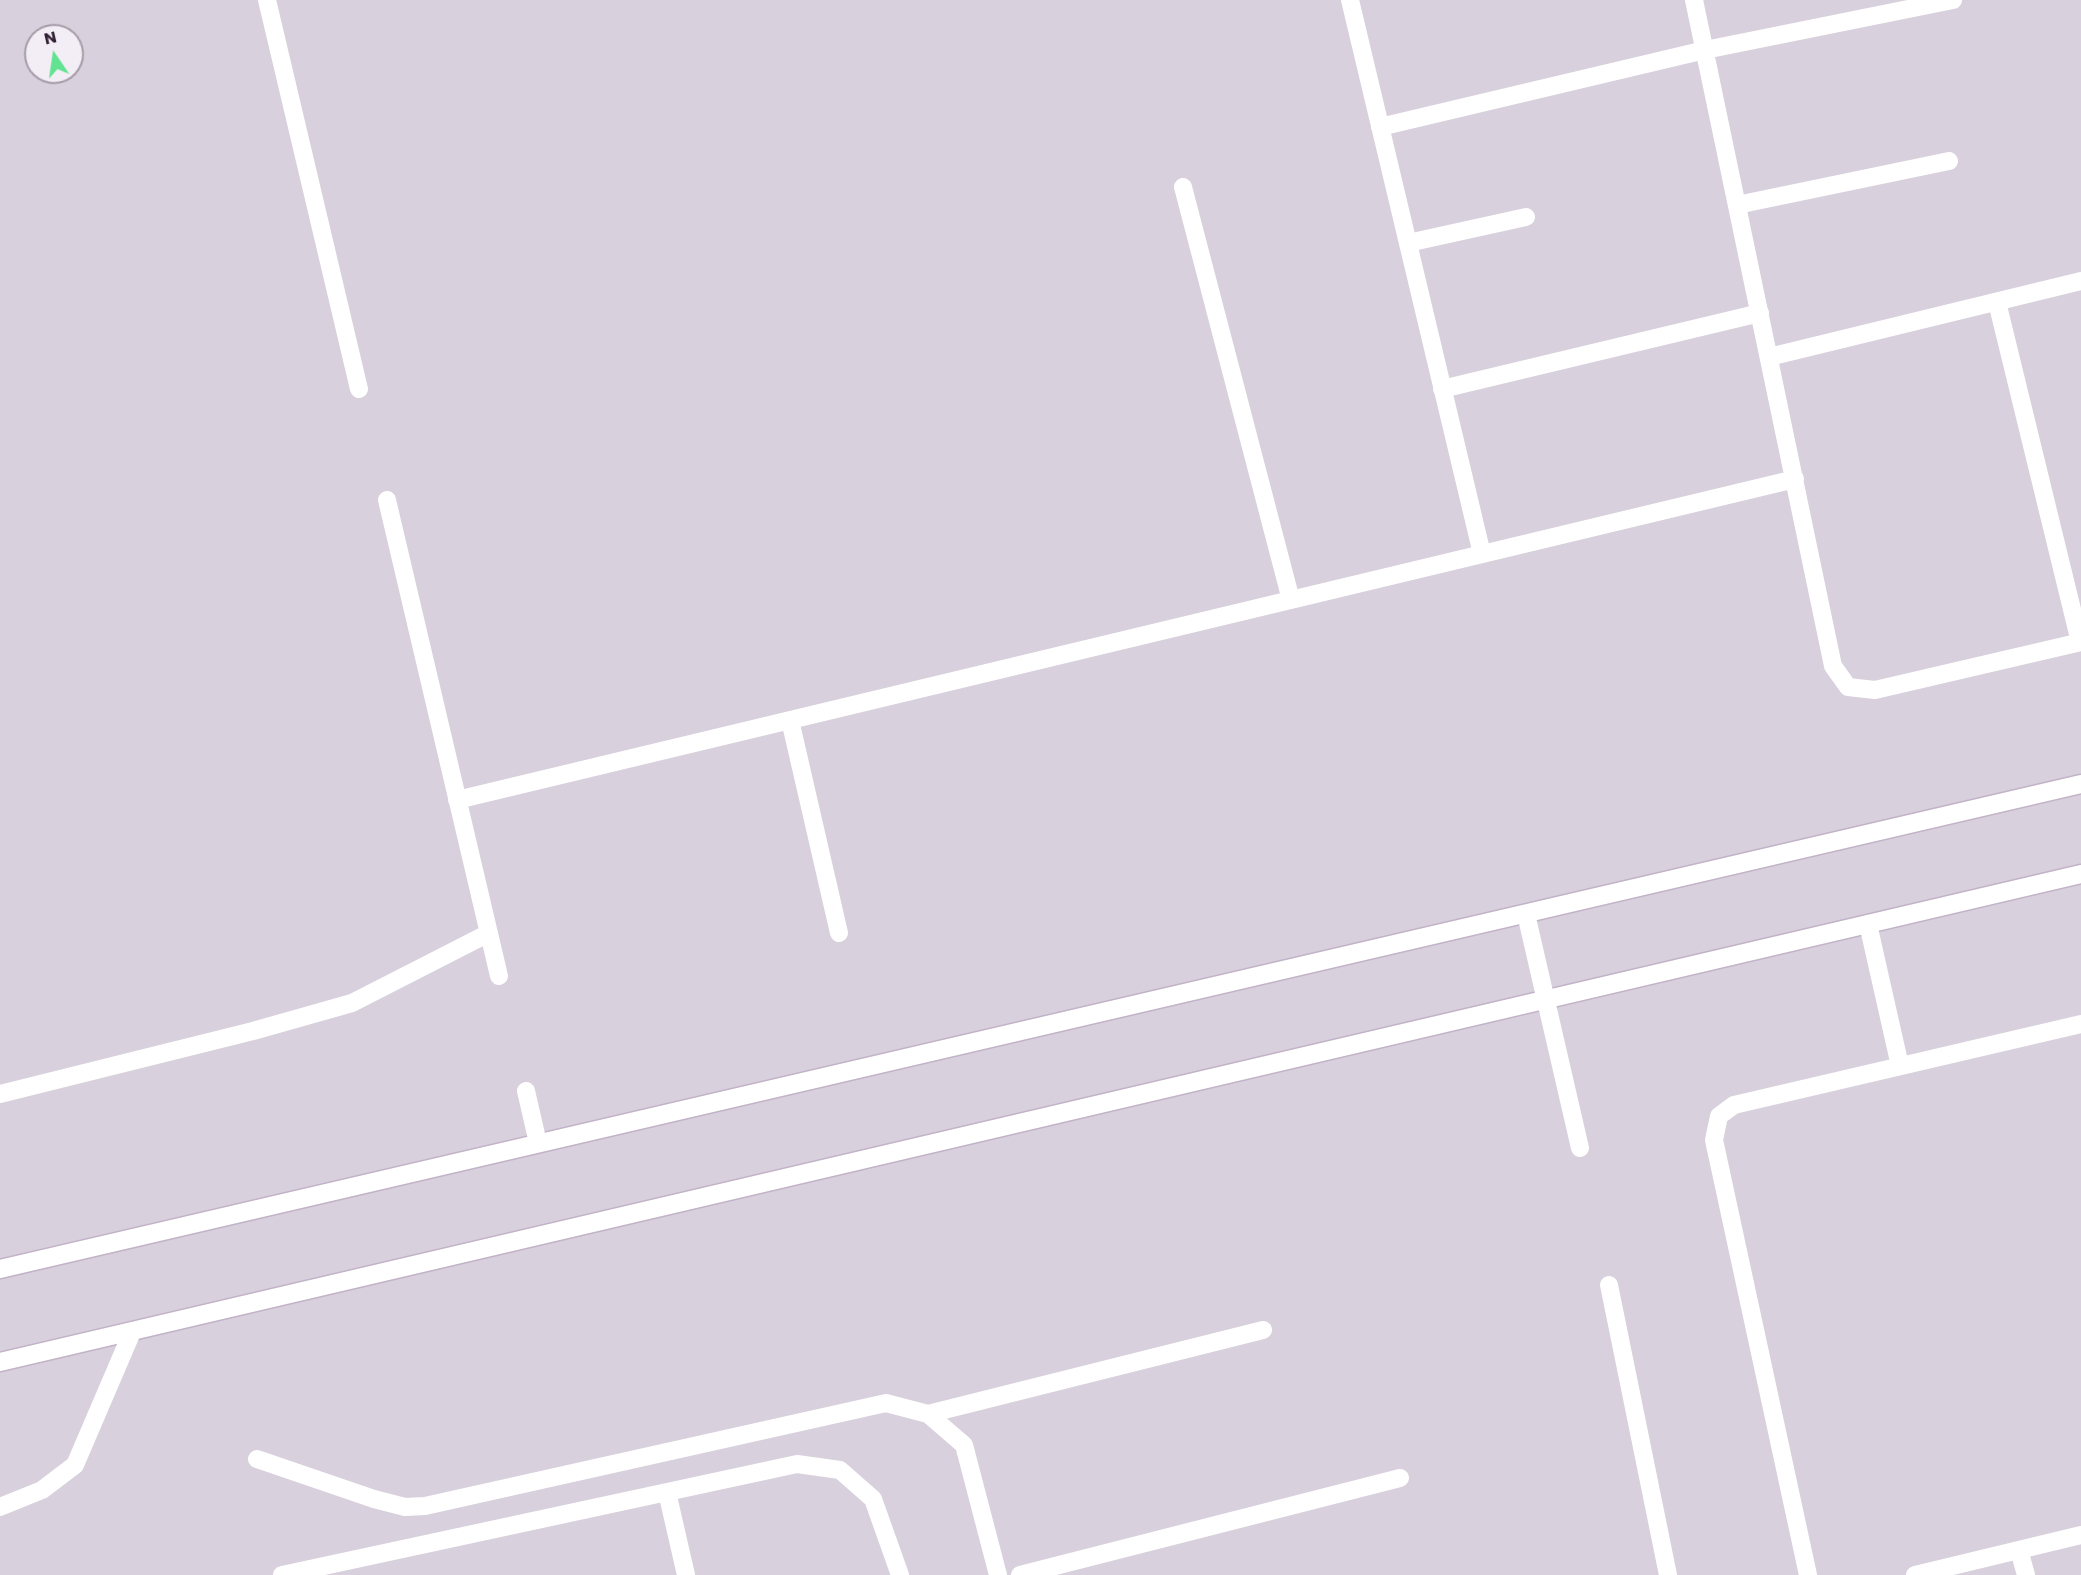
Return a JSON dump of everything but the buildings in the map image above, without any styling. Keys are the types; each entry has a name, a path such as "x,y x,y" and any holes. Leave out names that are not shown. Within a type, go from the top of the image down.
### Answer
{"street":[{"path":"267,0 359,389"},
{"path":"1350,0 1482,554"},
{"path":"1694,0 1833,666 1848,687 1875,690 2080,642 1996,302"},
{"path":"1380,128 1705,50 1929,2 1953,0"},
{"path":"1737,205 1949,161"},
{"path":"1183,187 1291,600"},
{"path":"1408,243 1526,217"},
{"path":"1769,357 2081,281"},
{"path":"1442,389 1760,313"},
{"path":"457,800 1795,479"},
{"path":"387,500 499,976"},
{"path":"790,720 839,933"},
{"path":"0,1269 2081,784"},
{"path":"0,1362 2081,874"},
{"path":"1526,914 1580,1148"},
{"path":"1868,924 1900,1066"},
{"path":"0,1094 253,1031 352,1003 489,933"},
{"path":"1808,1575 1714,1140 1719,1116 1734,1105 2081,1024"},
{"path":"526,1091 538,1143"},
{"path":"1609,1285 1668,1575"},
{"path":"928,1414 1263,1330"},
{"path":"0,1507 42,1490 75,1465 132,1332"},
{"path":"257,1459 405,1508 425,1506 886,1403 928,1414 964,1446 998,1575"},
{"path":"282,1575 797,1464 840,1470 873,1499 900,1575"},
{"path":"1020,1575 1400,1478"},
{"path":"667,1492 686,1575"},
{"path":"1916,1575 2081,1535"},
{"path":"2019,1550 2026,1575"}],"shaded area":[{"path":"0,0 2081,0 2081,1575 0,1575"}]}
